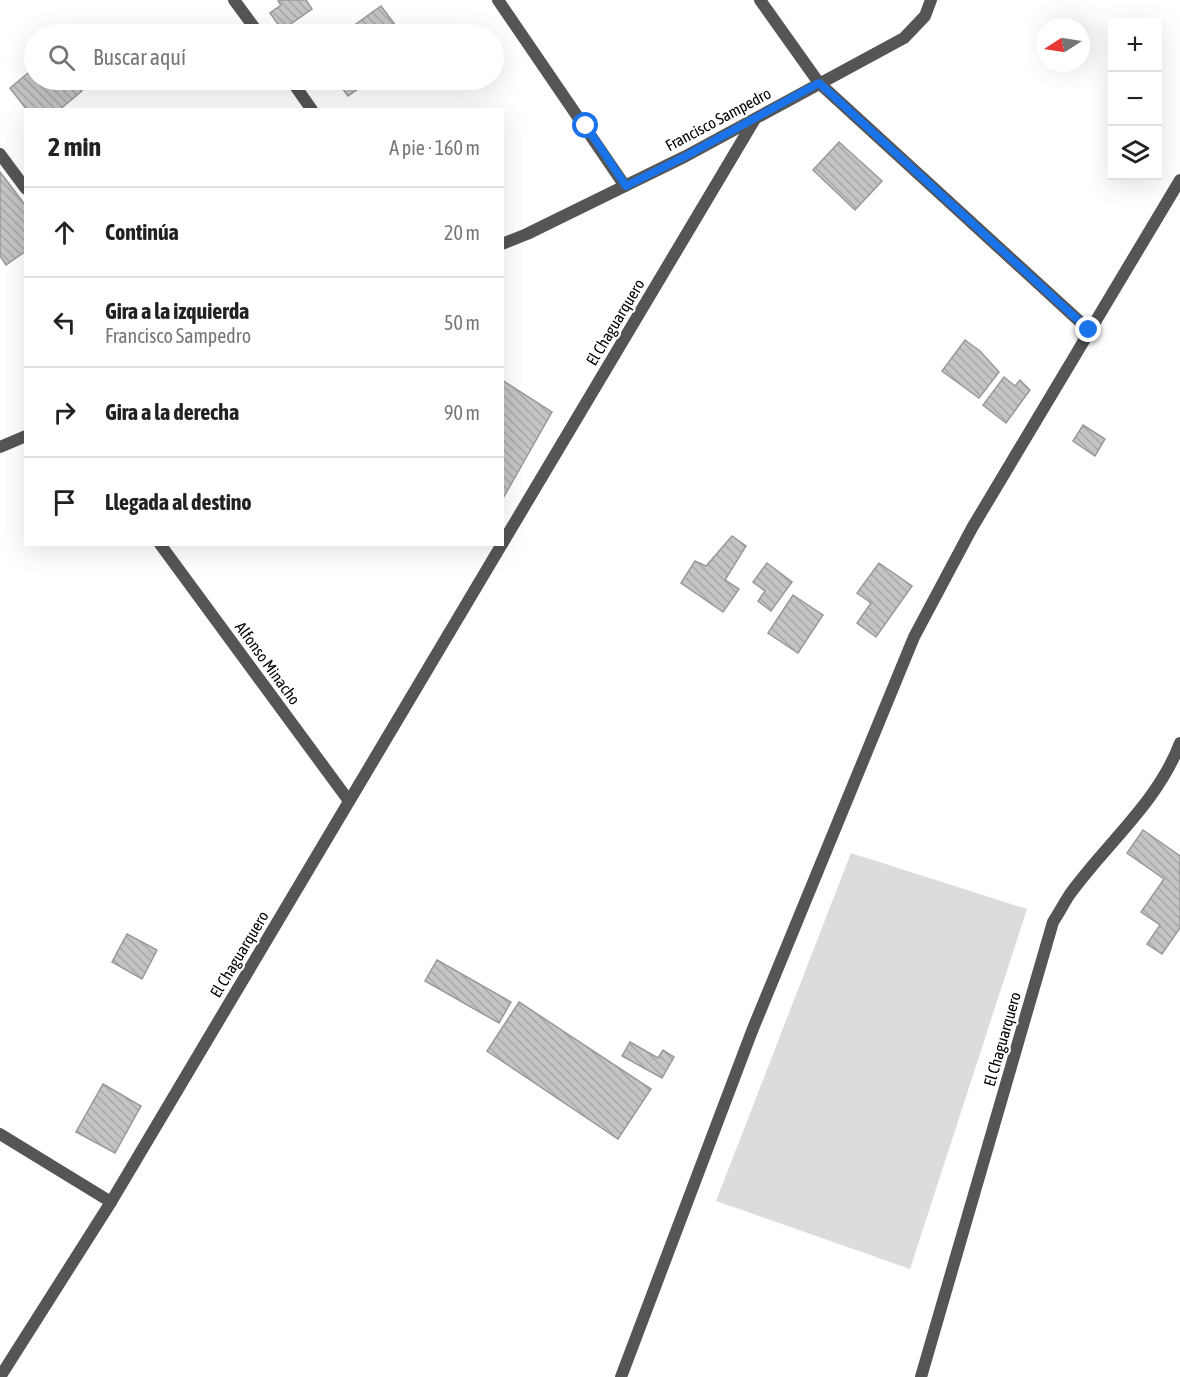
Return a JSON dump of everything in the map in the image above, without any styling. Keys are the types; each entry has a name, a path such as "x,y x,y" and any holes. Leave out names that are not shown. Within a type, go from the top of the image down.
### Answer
{"street":[{"path":"234,0 252,24"},
{"path":"498,0 626,186"},
{"path":"760,0 819,83 1089,330"},
{"name":"Francisco Sampedro","path":"504,243 626,186 904,38 925,16 931,0"},
{"path":"298,90 311,108"},
{"name":"El Chaguarquero","path":"504,541 757,117"},
{"path":"0,154 24,186"},
{"path":"621,1377 752,1030 914,637 972,528 1180,180"},
{"path":"0,447 24,437"},
{"name":"Alfonso Minacho","path":"161,546 349,801"},
{"name":"El Chaguarquero","path":"0,1377 111,1202 501,546"},
{"name":"El Chaguarquero","path":"921,1377 1053,922 1070,894 1152,793 1174,758 1180,743"},
{"path":"0,1134 111,1202"}],"shaded area":[{"path":"851,853 1027,909 910,1269 716,1201"}],"building":[{"path":"306,0 312,9 291,24 278,24 270,13 281,5 278,1"},
{"path":"381,6 394,24 356,24"},
{"path":"24,76 24,90 82,91 61,108 25,108 10,88"},
{"path":"344,90 357,90 348,96"},
{"path":"839,142 882,181 855,210 813,170"},
{"path":"0,172 24,203 24,252 6,265 0,256"},
{"path":"965,340 980,351 999,372 979,398 942,371"},
{"path":"1004,377 1015,386 1020,380 1030,390 1006,423 983,405"},
{"path":"504,381 552,412 504,496"},
{"path":"1083,425 1105,439 1095,456 1073,441"},
{"path":"732,536 746,546 725,580 739,589 723,612 681,583 695,561 706,566"},
{"path":"767,563 792,582 771,611 758,601 765,591 753,582"},
{"path":"879,563 912,586 876,637 857,623 871,603 857,593"},
{"path":"793,595 823,615 798,653 768,633"},
{"path":"1143,830 1180,856 1180,928 1162,954 1147,944 1160,925 1141,912 1164,879 1127,853"},
{"path":"127,934 157,950 142,979 112,962"},
{"path":"437,960 511,1002 499,1023 425,981"},
{"path":"519,1002 651,1089 618,1139 487,1051"},
{"path":"630,1042 658,1058 663,1050 674,1057 662,1078 622,1056"},
{"path":"103,1084 141,1106 115,1153 76,1132"}],"route":[{"path":"586,126 626,186 819,83 1089,330"}]}
